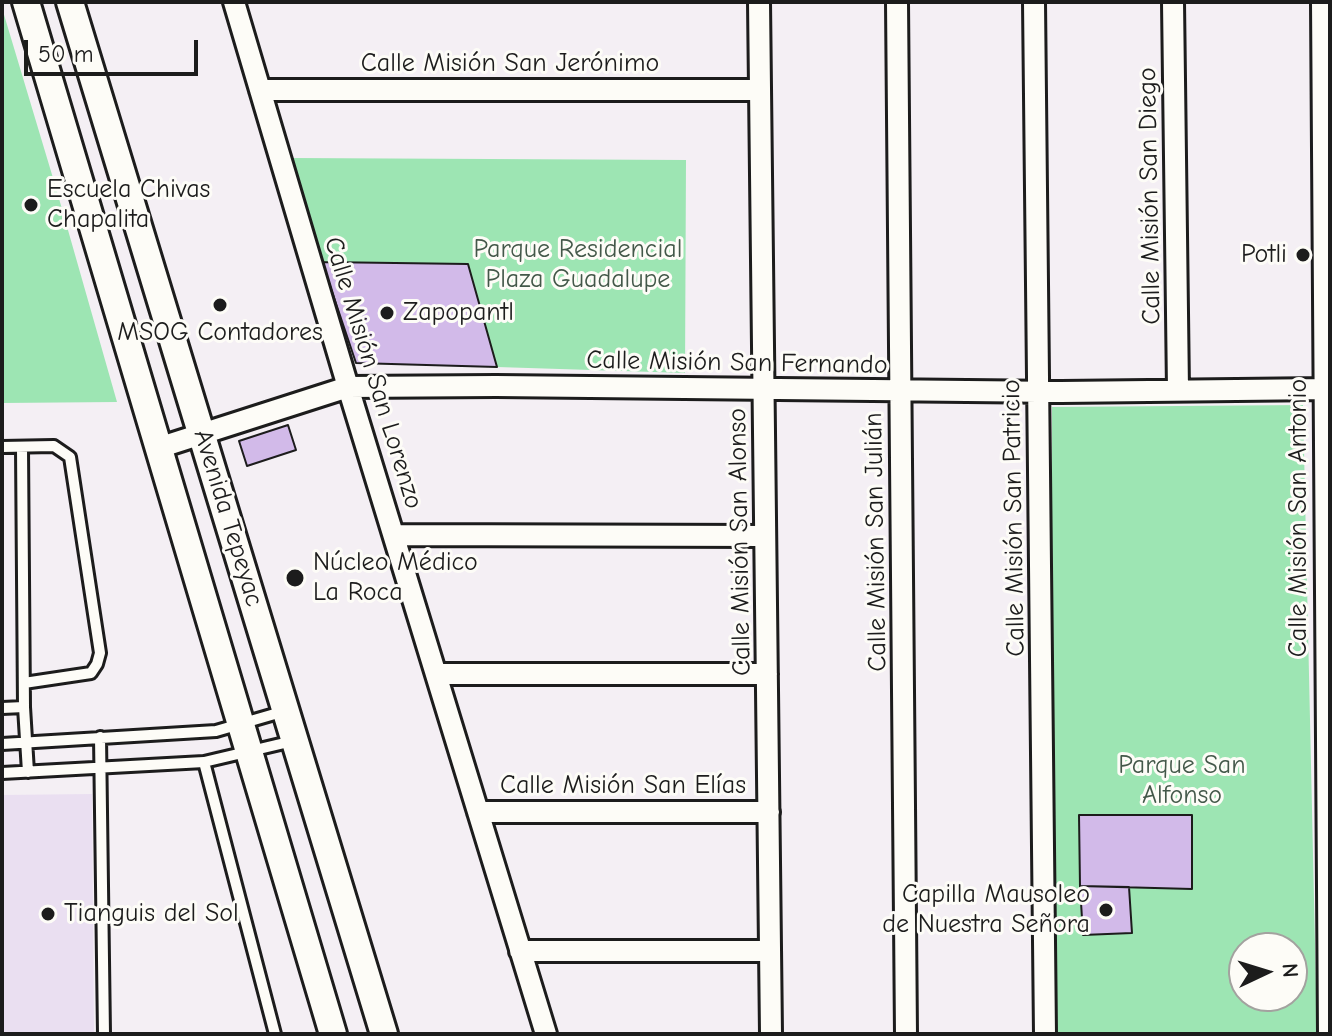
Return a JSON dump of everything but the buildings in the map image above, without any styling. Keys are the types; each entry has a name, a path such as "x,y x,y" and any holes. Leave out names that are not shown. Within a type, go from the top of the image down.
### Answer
{"street":[{"name":"Avenida Tepeyac","path":"26,2 333,1034"},
{"name":"Avenida Tepeyac","path":"70,2 384,1034"},
{"name":"Calle Misión San Lorenzo","path":"234,2 546,1034"},
{"name":"Calle Misión San Alonso","path":"759,2 771,1034"},
{"name":"Calle Misión San Julián","path":"897,2 906,1034"},
{"name":"Calle Misión San Patricio","path":"1034,2 1045,1034"},
{"name":"Calle Misión San Diego","path":"1173,2 1178,390"},
{"name":"Calle Misión San Antonio","path":"1322,2 1329,1034"},
{"name":"Calle Misión San Jerónimo","path":"260,90 760,90"},
{"name":"Calle Misión San Fernando","path":"158,448 348,387 1038,392 1324,389"},
{"path":"395,535 765,536"},
{"path":"437,674 767,674"},
{"name":"Calle Misión San Elías","path":"478,812 769,812"},
{"path":"520,951 770,951"}],"lane":[{"path":"2,447 54,446 70,457 100,653 91,673 24,683"},
{"path":"22,448 24,707 28,772"},
{"path":"2,708 24,707"},
{"path":"2,744 216,731 287,711"},
{"path":"100,737 104,1034"},
{"path":"2,773 102,770 204,762 296,741"},
{"path":"204,762 275,1034"}],"shaded area":[{"name":"Tianguis del Sol","path":"92,794 94,1034 2,1034 2,795"}],"green space":[{"name":"Escuela Chivas Chapalita","path":"2,8 56,188 117,402 2,403"},
{"name":"Parque Residencial Plaza Guadalupe","path":"292,158 686,160 685,373 497,367 468,264 322,262"},
{"name":"Parque San Alfonso","path":"1303,405 1317,1034 1052,1034 1052,407"}],"place":[{"name":"Escuela Chivas Chapalita","path":"31,205"},
{"name":"Potli","path":"1303,255"},
{"name":"MSOG Contadores","path":"220,305"},
{"name":"Zapopantl","path":"387,313"},
{"name":"Núcleo Médico La Roca","path":"295,578"},
{"name":"Capilla Mausoleo de Nuestra Señora","path":"1106,910"},
{"name":"Tianguis del Sol","path":"48,914"}]}
